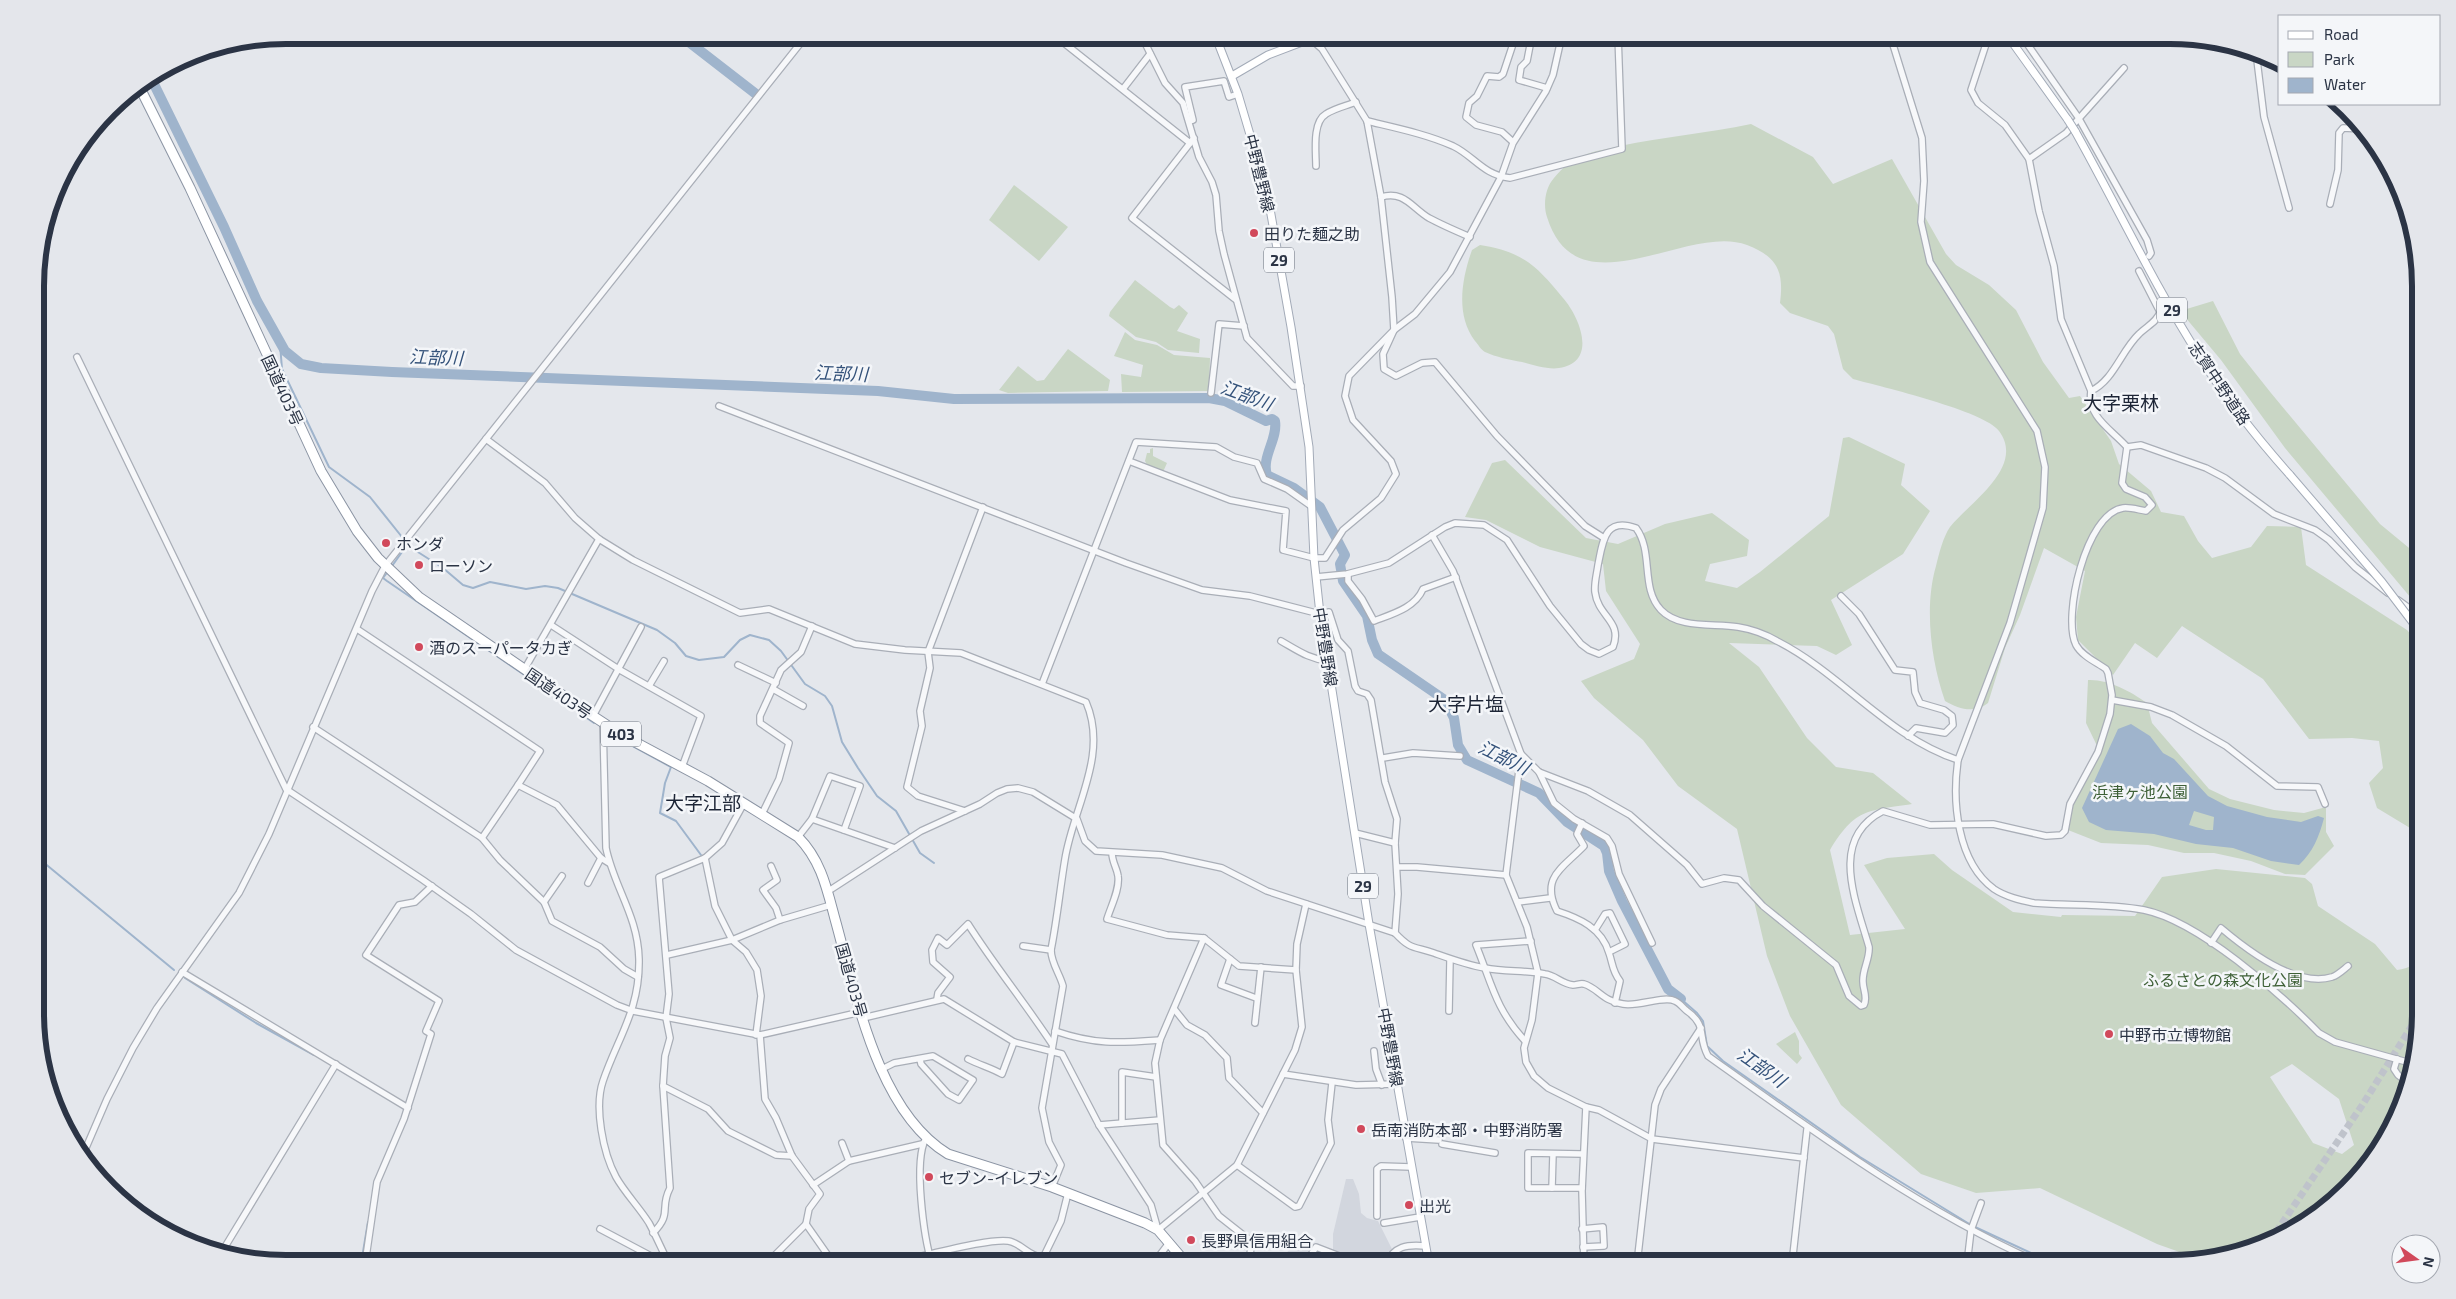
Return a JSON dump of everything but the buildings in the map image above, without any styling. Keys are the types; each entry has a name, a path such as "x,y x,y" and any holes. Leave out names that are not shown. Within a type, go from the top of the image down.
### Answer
{"highway":[{"name":"国道403号","path":"142,92 194,197 321,471 357,530 385,566 419,597 603,723 744,803 798,837 813,854 820,867 862,1015 880,1070 924,1141 948,1154 1052,1187 1158,1230 1179,1255"}],"main road":[{"name":"中野豊野線","path":"1219,44 1238,94 1267,192 1301,386 1309,447 1314,558 1320,614 1369,924 1428,1255"},
{"path":"1232,76 1292,44"},
{"name":"29","path":"2009,44 2022,56"},
{"name":"志賀中野道路","path":"2013,44 2075,131 2153,276 2200,358 2260,441 2382,582 2412,621"}],"street":[{"path":"86,1149 121,1070 157,1008 239,893 269,834 286,790 372,591 385,566 799,44"},
{"path":"1066,44 1192,141"},
{"path":"1145,44 1165,83 1183,103 1189,121 1192,141 1216,195 1219,231 1247,338 1293,386 1301,386"},
{"path":"1316,44 1322,49 1367,121 1381,197 1394,330 1383,354 1384,368 1388,373 1396,376 1422,363 1435,362 1497,436 1585,526 1604,538"},
{"path":"1514,142 1502,132 1476,125 1466,118 1469,102 1477,96 1487,76 1499,77 1503,74 1508,55 1515,44"},
{"path":"1530,44 1527,60 1521,67 1519,80 1547,88"},
{"path":"1129,461 1230,500 1286,511 1283,550 1314,558 1325,558 1342,530 1380,498 1396,474 1391,462 1353,420 1345,396 1349,376 1394,330 1415,314 1437,290 1470,237 1501,177 1514,142 1547,88 1553,75 1560,44"},
{"path":"1367,121 1416,133 1455,147 1480,167 1501,177 1510,178 1622,149 1618,44"},
{"path":"1893,44 1922,138 1924,181 1921,222 1930,262 2037,431 2045,467 2043,508 2010,623 1958,760 1955,793 1966,849 1974,868 1984,880 2005,896 2034,903 2144,910 2167,917 2211,943 2252,973 2319,1033 2334,1042 2407,1062"},
{"path":"1538,772 1588,791 1630,815 1687,865 1702,884 1730,877 1739,880 1763,906 1836,965 1849,996 1861,1006 1867,1000 1862,982 1870,956 1870,947 1850,876 1852,844 1857,832 1867,821 1883,811 1930,825 1993,824 2046,836 2061,835 2065,830 2070,804 2098,752 2112,700 2106,669 2081,652 2075,642 2070,625 2080,567 2090,540 2110,514 2122,508 2146,511 2152,505 2145,496 2128,491 2122,483 2126,447 2093,412 2090,401 2091,391 2060,320 2054,266 2038,212 2029,159 2005,125 1978,102 1971,90 1987,44"},
{"path":"2027,44 2078,117 2147,240 2151,253 2150,256"},
{"path":"1123,89 1150,54"},
{"path":"2257,60 2264,117 2289,208"},
{"path":"2029,159 2066,133 2078,117 2124,68"},
{"path":"1189,121 1193,120 1185,86 1224,81 1229,97 1238,94"},
{"path":"1316,166 1317,131 1321,120 1325,114 1356,102"},
{"path":"2330,204 2338,170 2339,133 2343,128 2354,129"},
{"path":"1192,141 1132,218 1236,300"},
{"path":"1381,197 1390,194 1399,196 1417,207 1428,217 1470,237"},
{"path":"2091,391 2102,386 2138,335 2158,318 2160,312 2139,271"},
{"path":"1211,393 1219,324 1244,326"},
{"path":"77,357 286,790 432,886 516,950 617,1005 633,1011 758,1035 937,999 950,1002 1014,1042 1062,1054 1100,1125 1150,1205 1158,1230 1237,1165 1295,1050 1302,1027 1296,970 1297,944 1306,904"},
{"path":"719,406 1202,590 1250,596 1320,614 1329,612 1338,640 1348,651 1355,686 1358,691 1366,694 1371,700 1386,782 1397,819 1395,843 1397,867 1395,933"},
{"path":"486,439 545,482 575,518 599,539 633,560 740,613 769,609 855,644 928,652 961,653 1086,702 1090,712 1093,738 1089,777 1065,858 1051,959 1060,975 1063,986 1050,1051 1042,1108 1049,1142 1061,1165 1052,1187"},
{"path":"1042,684 1136,442 1216,448 1234,457 1257,463 1264,479 1287,489 1311,506"},
{"path":"2126,447 2140,445 2206,468 2225,478 2274,514 2309,526 2329,540 2369,579 2412,610"},
{"path":"965,811 918,796 907,787 922,726 920,711 930,668 928,652 983,507"},
{"path":"1316,577 1347,574 1389,563 1445,527 1467,523 1484,525 1500,534 1515,550 1550,606 1574,636 1589,650 1599,654 1610,650 1616,639 1616,630 1598,608 1595,590 1604,538 1610,529 1620,524 1636,528 1645,544 1652,597 1661,610 1670,617 1702,624 1738,627 1778,641 1839,680 1908,736 1933,752 1958,760"},
{"path":"1432,535 1456,577 1520,754 1538,772 1554,803 1607,838 1612,846 1620,874 1652,943"},
{"path":"524,670 599,539"},
{"path":"1347,574 1348,581 1362,599 1374,621 1401,610 1419,599 1423,589 1456,577"},
{"path":"1841,596 1859,614 1895,670 1913,672 1914,692 1920,703 1944,710 1952,716 1953,725 1945,733 1916,728 1908,736"},
{"path":"551,625 620,670 701,716 682,767"},
{"path":"762,814 779,779 789,743 760,723 760,716 784,668 800,652 812,626"},
{"path":"593,716 642,627"},
{"path":"356,629 540,751 482,838"},
{"path":"1281,641 1305,656 1328,661"},
{"path":"649,686 664,661"},
{"path":"738,665 776,683"},
{"path":"773,689 804,706"},
{"path":"2112,700 2151,707 2172,715 2226,746 2277,786 2318,787 2325,804"},
{"path":"603,723 606,848 609,863 633,919 639,960 633,1011 603,1080 599,1098 599,1112 610,1163 616,1177 654,1233 663,1255"},
{"path":"314,727 482,838 500,860 544,902 552,922 600,947 624,969 638,977"},
{"path":"1383,758 1413,752 1460,756"},
{"path":"1520,754 1506,875 1518,902 1531,941 1538,973 1532,1020 1525,1041 1526,1062 1534,1076 1548,1088 1586,1107 1599,1110 1652,1139 1804,1158"},
{"path":"798,837 812,819 830,776 860,786 844,830"},
{"path":"518,785 557,805 601,858 609,863"},
{"path":"827,892 915,835 1007,789 1018,788 1033,792 1077,819 1085,841 1096,851 1162,855 1222,868 1267,891 1395,933 1407,945 1415,949 1486,969 1550,974 1561,982 1574,985 1586,984 1610,1002 1638,1005 1667,999 1676,1001 1696,1017 1702,1028 1702,1044 1708,1056 1807,1129 1971,1230 2023,1255"},
{"path":"654,1233 664,1222 666,1215 664,1198 670,1188 663,1086 665,1056 670,1038 666,1018 669,994 659,877 705,858 722,843 744,803"},
{"path":"812,819 895,848"},
{"path":"1582,823 1577,834 1584,846 1558,869 1550,888 1550,898 1556,911 1578,918 1595,930 1609,952 1612,971 1620,981 1615,1003"},
{"path":"1355,833 1395,843"},
{"path":"1112,853 1112,860 1118,875 1118,886 1107,919 1168,936 1204,938 1239,966 1296,970"},
{"path":"588,882 601,858"},
{"path":"705,858 710,871 715,906 732,940 746,952 757,970 761,984 758,1035 765,1099 776,1118 792,1156 820,1194 809,1209 806,1224 775,1255"},
{"path":"771,866 777,880 763,890 776,908 780,920"},
{"path":"1397,867 1418,867 1506,875"},
{"path":"544,902 562,876"},
{"path":"366,1255 378,1182 408,1108 431,1034 426,1031 439,1001 366,956 398,906 415,902 432,886"},
{"path":"1518,902 1550,898"},
{"path":"667,955 732,940 780,920 831,905"},
{"path":"1595,930 1605,914 1610,913 1625,944 1609,952"},
{"path":"937,999 938,993 950,977 933,962 932,950 938,938 947,945 968,924 993,964 1052,1044"},
{"path":"2211,943 2221,928 2273,966 2305,976 2333,977 2348,966"},
{"path":"1204,938 1175,1010 1160,1040 1155,1063 1163,1145 1203,1193 1219,1216 1252,1242 1250,1254"},
{"path":"1525,1041 1509,1023 1495,1000 1486,969 1476,945 1531,941"},
{"path":"1023,946 1052,950"},
{"path":"1230,958 1221,985 1256,998"},
{"path":"1449,1011 1450,960"},
{"path":"1255,1023 1256,998 1261,967"},
{"path":"182,972 408,1108"},
{"path":"1175,1010 1187,1026 1205,1035 1227,1058 1229,1078 1263,1113"},
{"path":"1639,1255 1655,1105 1661,1089 1702,1028"},
{"path":"1055,1031 1082,1040 1101,1043 1160,1040"},
{"path":"968,1059 1002,1074 1014,1042"},
{"path":"1374,1052 1376,1069 1382,1085"},
{"path":"880,1070 894,1063 933,1056 974,1080 959,1100 948,1094 922,1064 920,1059"},
{"path":"2397,1059 2394,1069 2403,1079"},
{"path":"225,1247 336,1064"},
{"path":"1122,1123 1122,1072 1156,1077"},
{"path":"1283,1074 1332,1083 1398,1084"},
{"path":"1237,1165 1295,1208 1299,1206 1331,1143 1328,1120 1332,1083"},
{"path":"663,1086 708,1109 728,1131 776,1155 792,1156"},
{"path":"1583,1255 1582,1154 1586,1107"},
{"path":"1100,1125 1160,1120"},
{"path":"1793,1255 1807,1129"},
{"path":"1406,1138 1440,1142 1495,1153"},
{"path":"813,1185 849,1161 924,1141 920,1179 929,1254"},
{"path":"842,1143 849,1161"},
{"path":"1582,1154 1528,1153 1528,1188 1582,1188"},
{"path":"1552,1188 1553,1154"},
{"path":"1377,1216 1377,1169 1381,1166 1411,1167"},
{"path":"1044,1255 1061,1221 1068,1193"},
{"path":"1967,1255 1971,1230 1981,1203"},
{"path":"1384,1223 1420,1217"},
{"path":"806,1224 828,1255"},
{"path":"1582,1228 1603,1227 1604,1246 1583,1247"},
{"path":"600,1229 650,1255"},
{"path":"925,1255 997,1241 1011,1241 1030,1255"},
{"path":"1160,1255 1169,1243"},
{"path":"1391,1255 1393,1251 1401,1247 1426,1246"},
{"path":"1311,1255 1316,1247 1337,1255"}],"shaded area":[{"path":"1346,1179 1353,1179 1359,1194 1361,1213 1367,1218 1378,1221 1393,1251 1391,1255 1333,1255 1333,1234"},
{"path":"1296,1241 1333,1255 1285,1255"}],"green space":[{"path":"1751,124 1813,157 1833,184 1892,159 1946,254 1956,265 1989,285 2016,310 2043,362 2069,398 2080,396 2111,441 2119,464 2151,491 2161,512 2184,516 2198,541 2212,558 2251,547 2267,526 2301,527 2306,565 2407,630 2412,636 2412,829 2377,808 2369,783 2383,768 2379,741 2352,738 2309,739 2263,679 2182,626 2157,658 2135,643 2113,675 2078,640 2076,617 2085,571 2044,548 2020,615 2005,648 1988,703 1977,708 1966,709 1945,701 1936,669 1931,634 1930,599 1932,582 1943,541 1950,527 1992,484 2000,471 2005,458 2005,444 1999,431 1990,423 1954,408 1853,379 1843,369 1834,334 1828,326 1790,313 1780,303 1781,283 1777,267 1766,255 1747,245 1723,241 1695,245 1636,259 1608,262 1583,259 1562,245 1547,217 1546,197 1551,182 1565,167 1582,156 1595,151 1636,143"},
{"path":"1014,185 1068,227 1039,261 989,220"},
{"path":"1480,245 1507,252 1528,262 1545,277 1563,298 1575,316 1582,338 1582,348 1579,357 1571,364 1559,368 1541,367 1485,352 1475,341 1465,320 1462,296 1465,272 1472,250"},
{"path":"1135,280 1170,307 1174,309 1179,305 1188,313 1177,331 1200,339 1199,353 1168,350 1156,342 1136,337 1109,316 1110,312"},
{"path":"2213,301 2240,354 2271,393 2380,524 2412,550 2412,599 2285,448 2221,360 2180,311"},
{"path":"1125,332 1135,340 1157,345 1174,355 1210,358 1209,391 1122,392 1121,374 1141,377 1143,365 1114,356"},
{"path":"1068,349 1110,380 1108,391 1008,393 999,390 1018,366 1037,381 1044,380"},
{"name":"ふるさとの森文化公園","path":"1849,437 1905,464 1901,485 1930,511 1903,554 1831,600 1852,645 1836,655 1817,646 1729,643 1759,667 1807,738 1836,767 1873,773 1912,804 1883,808 1863,814 1847,826 1830,850 1850,935 1905,929 1864,865 1887,858 1934,854 1952,870 2013,912 2061,917 2062,915 2135,916 2162,877 2216,869 2305,878 2312,884 2318,906 2375,944 2397,970 2412,965 2412,1029 2410,1045 2404,1076 2394,1106 2380,1134 2352,1173 2330,1195 2305,1214 2263,1237 2217,1251 2187,1255 2157,1244 2040,1188 1976,1193 1921,1174 1841,1105 1790,1016 1767,956 1737,829 1678,786 1643,740 1594,698 1581,681 1634,659 1640,644 1606,591 1603,564 1540,547 1486,520 1465,517 1492,463 1505,460 1586,538 1618,544 1665,524 1712,513 1749,540 1747,556 1710,564 1705,581 1737,588 1760,572 1829,516 1843,438","holes":["2292,1064 2339,1099 2354,1145 2342,1154 2313,1143 2270,1077"]},
{"path":"1153,448 1153,456 1167,463 1163,472 1149,469 1145,461 1147,453 1150,453 1150,449"},
{"name":"浜津ヶ池公園","path":"2088,680 2103,681 2119,687 2147,703 2152,723 2209,789 2230,799 2274,810 2304,813 2326,807 2326,832 2334,846 2305,875 2285,874 2251,861 2214,853 2184,853 2148,845 2101,843 2068,830 2071,805 2100,752 2086,723"},
{"path":"1795,1032 1799,1041 1799,1054 1802,1058 1797,1064 1776,1044"}],"water":[{"name":"浜津ヶ池公園","path":"2131,724 2150,736 2163,753 2174,759 2208,796 2227,806 2267,817 2301,822 2318,816 2324,818 2318,838 2312,849 2299,865 2271,861 2233,848 2196,844 2154,834 2106,830 2089,822 2082,808 2118,729","holes":["2194,811 2214,817 2213,830 2189,825"]}],"waterway":[{"path":"691,44 756,94"},
{"name":"江部川","path":"154,83 224,227 257,301 285,351 301,364 321,368 392,372 878,391 954,399 1209,398 1225,401 1266,421 1272,419 1275,421 1275,428 1266,462 1267,475 1294,488 1320,507 1345,555 1340,564 1343,581 1367,616 1372,640 1378,654 1445,700 1454,718 1458,745 1467,760 1539,793 1567,822 1604,846 1607,853 1609,871 1622,901 1668,989 1681,999"},
{"path":"280,344 282,369 329,467 370,497 410,547 443,568 463,585 473,588 490,582 526,589 545,586 558,588 657,630 675,643 686,656 699,660 724,657 740,640 750,635 769,640 781,651 805,684 825,696 832,706 842,742 858,768 877,796 896,811 920,853 934,863"},
{"path":"392,566 407,545"},
{"path":"386,574 383,578 387,581 545,689"},
{"path":"554,695 594,723"},
{"path":"612,734 619,738"},
{"path":"629,744 671,767 665,783 660,813 676,821 701,855"},
{"path":"44,863 174,970"},
{"path":"185,978 256,1023 314,1055"},
{"name":"江部川","path":"1681,999 1703,1021 1707,1046 1723,1061 1860,1157 1971,1225"},
{"path":"362,1255 368,1222"},
{"name":"江部川","path":"1975,1227 2036,1255"}],"tunnel":[{"path":"2278,1230 2363,1104 2412,1025"}],"place":[{"name":"田りた麺之助","path":"1254,233"},
{"name":"ホンダ","path":"386,543"},
{"name":"ローソン","path":"419,565"},
{"name":"酒のスーパータカぎ","path":"419,647"},
{"name":"中野市立博物館","path":"2109,1034"},
{"name":"岳南消防本部・中野消防署","path":"1361,1129"},
{"name":"セブン-イレブン","path":"929,1177"},
{"name":"出光","path":"1409,1205"},
{"name":"長野県信用組合","path":"1191,1240"}],"district":[{"name":"大字栗林","path":"2121,402"},
{"name":"大字片塩","path":"1466,703"},
{"name":"大字江部","path":"703,802"}]}
